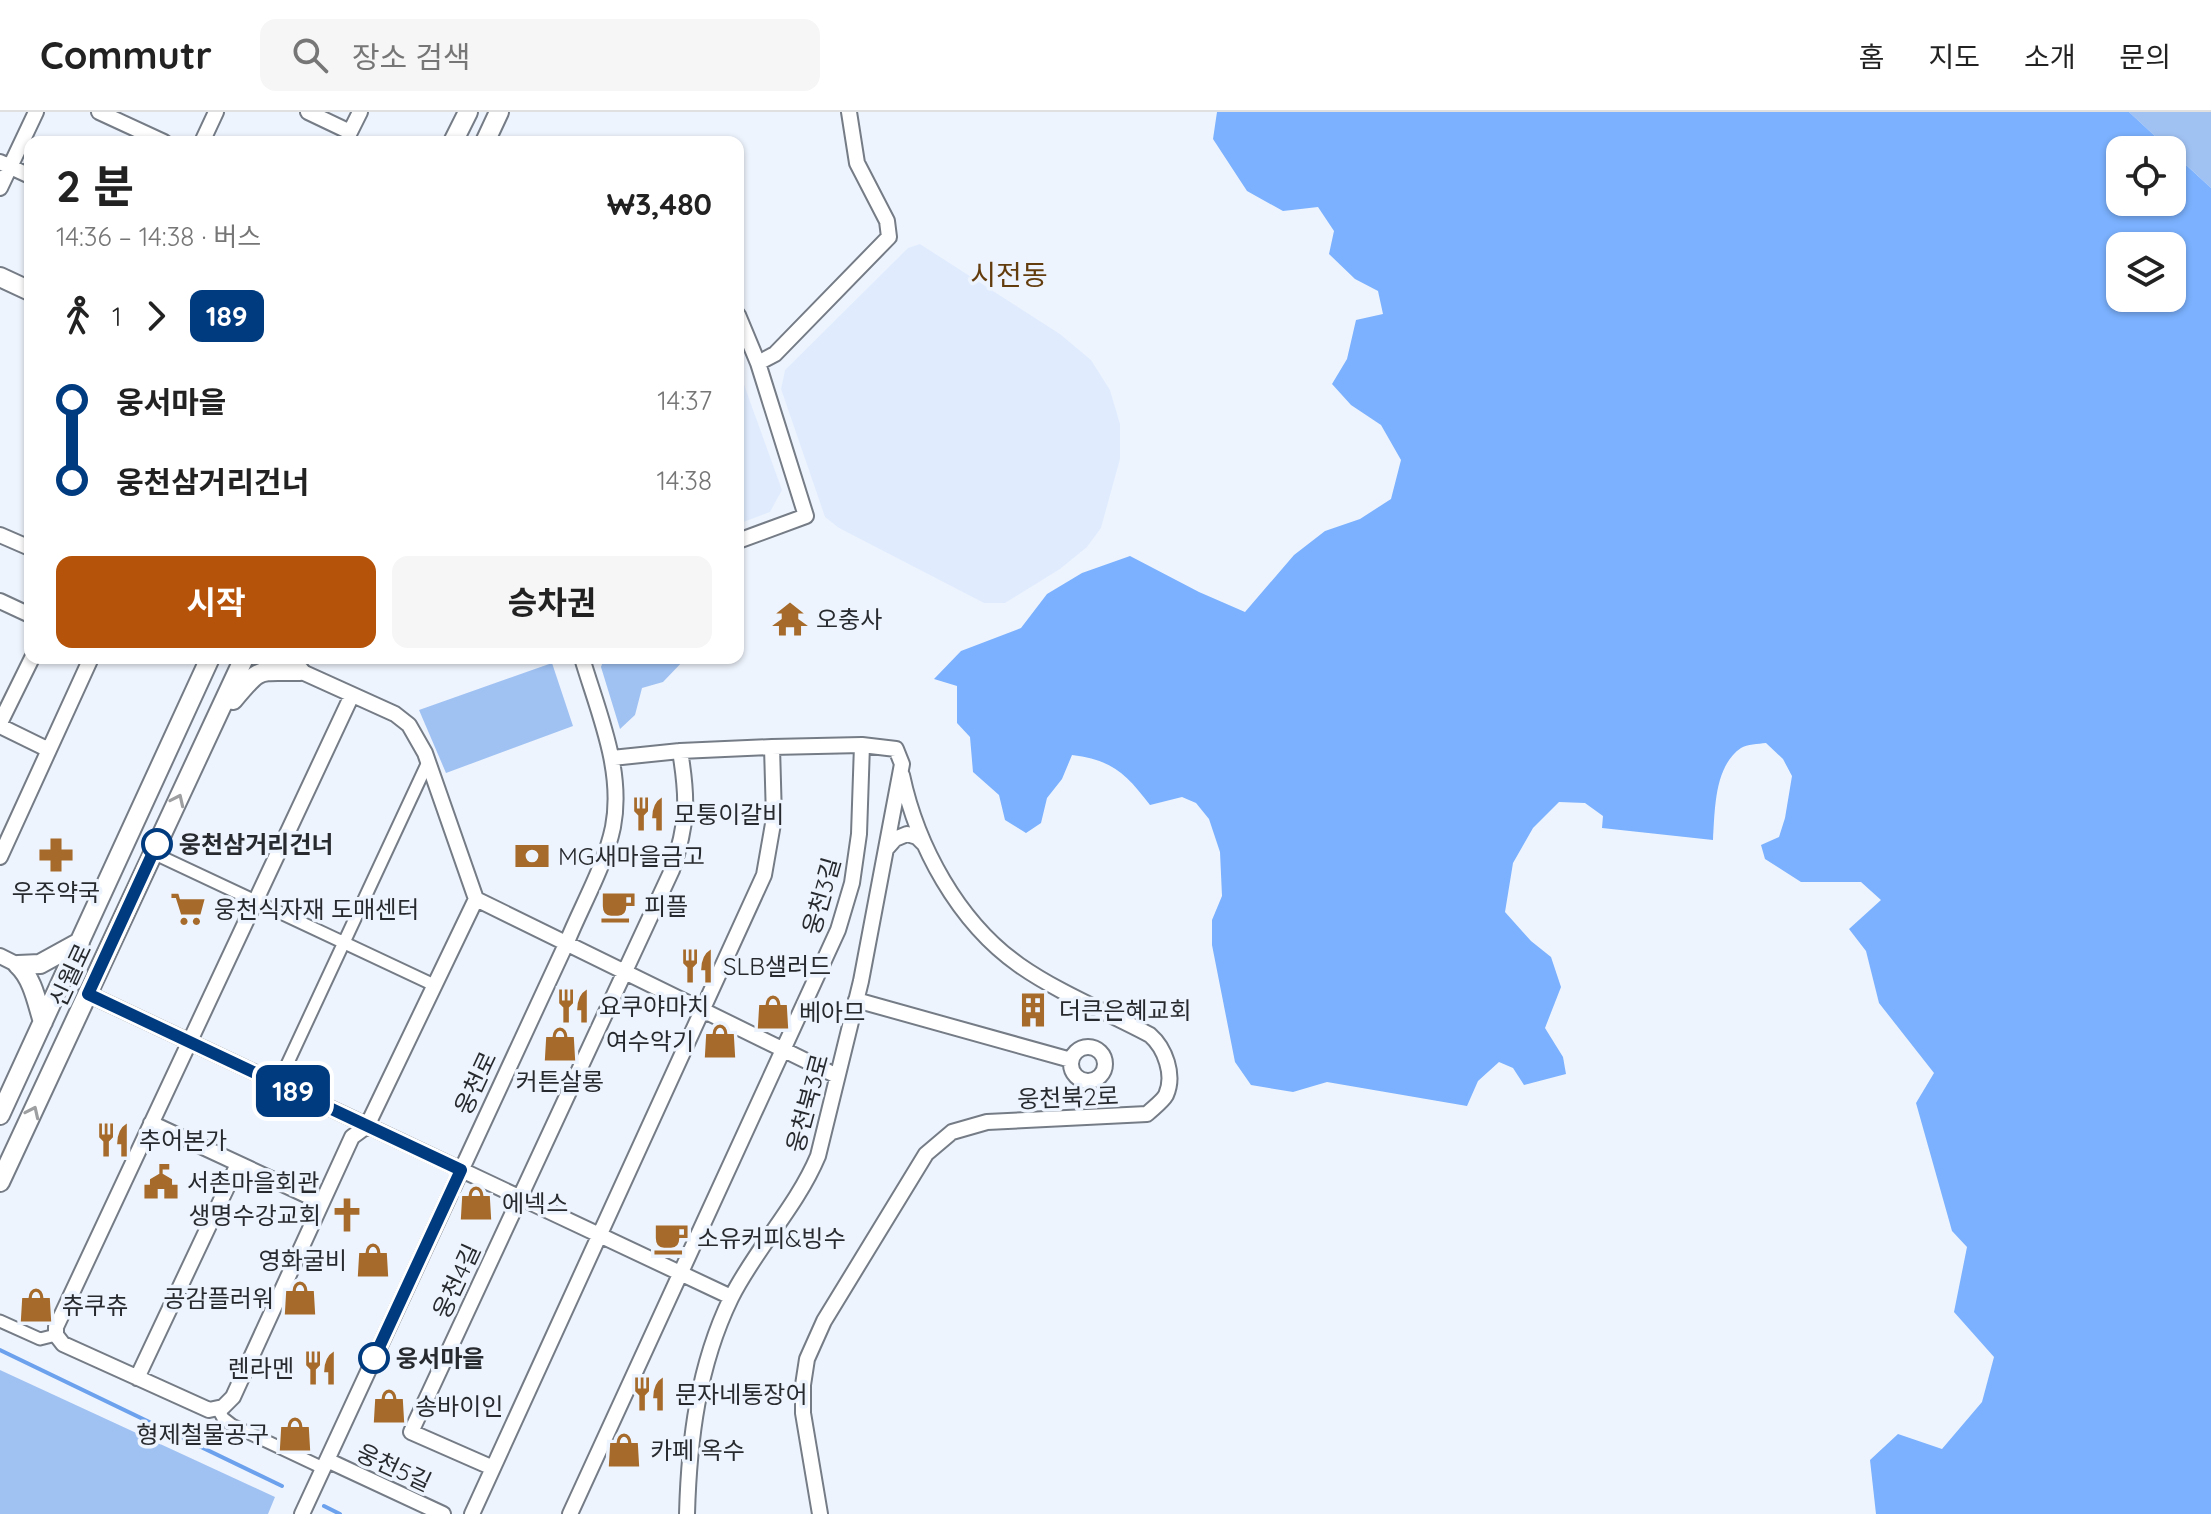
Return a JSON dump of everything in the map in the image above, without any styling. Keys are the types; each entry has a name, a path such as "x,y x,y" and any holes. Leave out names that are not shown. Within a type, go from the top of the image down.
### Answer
{"street":[{"path":"0,188 5,164 36,112"},
{"path":"99,112 151,136"},
{"path":"205,136 216,112"},
{"path":"308,112 346,136"},
{"path":"348,136 360,112"},
{"path":"456,136 468,112"},
{"path":"492,136 499,112"},
{"path":"758,363 775,354 889,237 887,221 857,163 849,112"},
{"path":"5,164 24,173"},
{"path":"0,277 24,288"},
{"path":"744,329 758,363 806,516 744,539"},
{"path":"0,535 24,541"},
{"path":"0,601 24,612"},
{"path":"29,664 0,725 49,750"},
{"path":"0,857 88,664"},
{"name":"신월로","path":"0,1115 207,664"},
{"name":"신월로","path":"0,1182 241,664"},
{"path":"291,664 405,721 428,762 476,899 367,1126 352,1137 233,1397 218,1409 206,1409 63,1344 56,1335 57,1324 352,695"},
{"name":"웅천로","path":"302,1513 567,942 607,848 613,828 615,786 612,758 584,664"},
{"path":"214,724 256,673 268,670 300,671"},
{"path":"612,758 680,751 862,745"},
{"name":"웅천북2로","path":"820,1514 803,1413 807,1359 824,1321 926,1154 952,1132 975,1124 1147,1114 1166,1094 1169,1077 1160,1044 1150,1035 1049,983 995,946 971,920 947,885 927,847 909,807 902,775 902,758 896,749 862,745"},
{"name":"웅천3길","path":"680,1273 838,930 852,883 859,834 862,745"},
{"path":"472,1514 764,875 774,818 772,747"},
{"path":"518,1197 672,870 682,842 687,792 680,751"},
{"path":"278,1084 428,762"},
{"name":"웅천북3로","path":"687,1514 694,1413 716,1337 731,1297 806,1183 818,1156 856,1000 902,775"},
{"path":"887,848 895,839 907,834 917,837 927,847"},
{"path":"153,853 434,985"},
{"path":"476,899 837,1076"},
{"path":"18,965 40,964 80,942"},
{"path":"0,956 24,970 43,1022"},
{"path":"88,994 731,1297"},
{"path":"856,1000 1071,1060"},
{"path":"151,1123 321,1202"},
{"path":"137,1378 238,1164"},
{"name":"웅천4길","path":"493,1468 411,1432 518,1197"},
{"path":"570,1514 680,1273"},
{"path":"0,1321 40,1339 56,1335"},
{"path":"218,1409 232,1425 325,1464"},
{"name":"웅천5길","path":"325,1464 443,1514"}],"shaded area":[{"path":"1217,112 2129,112 2155,136 2106,136 2106,216 2186,216 2186,165 2211,188 2211,1514 1876,1514 1870,1460 1898,1434 1942,1449 1982,1402 1994,1357 1954,1312 1967,1247 1952,1231 1916,1103 1934,1073 1879,1003 1866,951 1849,929 1881,900 1861,882 1801,882 1765,859 1761,845 1779,837 1792,776 1783,759 1766,743 1741,748 1726,766 1718,790 1713,840 1602,828 1603,816 1585,803 1559,802 1533,828 1513,863 1505,912 1531,941 1551,957 1561,987 1545,1028 1563,1057 1566,1074 1524,1085 1513,1068 1499,1062 1478,1081 1467,1106 1327,1082 1293,1092 1251,1085 1235,1062 1212,945 1212,920 1222,896 1220,852 1209,819 1196,803 1182,797 1150,805 1117,770 1086,757 1072,755 1062,779 1047,798 1041,823 1026,833 1005,820 999,795 973,772 970,737 957,723 957,686 934,679 961,651 1021,628 1047,594 1082,573 1130,556 1245,612 1294,555 1325,531 1360,519 1391,499 1401,460 1381,425 1351,405 1332,384 1347,359 1356,320 1383,314 1378,291 1355,279 1329,254 1334,231 1318,207 1283,211 1247,191 1213,139"},
{"path":"2129,112 2211,112 2211,188 2186,165 2186,136 2155,136"},
{"path":"920,244 1060,334 1091,360 1110,390 1120,424 1120,459 1101,528 1087,547 1060,569 1005,603 984,603 839,528 825,517 781,389 785,370 908,248"},
{"path":"744,385 782,490 770,512 744,522"},
{"path":"552,664 573,726 446,773 419,710"},
{"path":"602,664 680,664 663,682 642,688 635,715 620,729"},
{"path":"0,1370 275,1497 268,1514 0,1514"}],"waterway":[{"path":"0,1350 282,1486"},
{"path":"324,1506 340,1514"}],"bus line":[{"name":"189","path":"157,844 88,994 461,1170 374,1358"}],"place":[{"name":"오충사","path":"790,619"},
{"name":"모퉁이갈비","path":"648,814"},
{"name":"웅천삼거리건너","path":"157,844"},
{"name":"우주약국","path":"56,855"},
{"name":"MG새마을금고","path":"532,856"},
{"name":"피플","path":"618,906"},
{"name":"웅천식자재 도매센터","path":"188,909"},
{"name":"SLB샐러드","path":"697,966"},
{"name":"요쿠야마치","path":"573,1006"},
{"name":"더큰은혜교회","path":"1033,1010"},
{"name":"베아므","path":"773,1012"},
{"name":"여수악기","path":"720,1041"},
{"name":"커튼살롱","path":"560,1044"},
{"name":"추어본가","path":"113,1140"},
{"name":"서촌마을회관","path":"161,1182"},
{"name":"에넥스","path":"476,1203"},
{"name":"생명수강교회","path":"347,1215"},
{"name":"소유커피&빙수","path":"671,1238"},
{"name":"영화굴비","path":"373,1260"},
{"name":"공감플러워","path":"300,1298"},
{"name":"츄쿠츄","path":"36,1305"},
{"name":"웅서마을","path":"374,1358"},
{"name":"렌라멘","path":"320,1368"},
{"name":"문자네통장어","path":"649,1394"},
{"name":"송바이인","path":"389,1406"},
{"name":"형제철물공구","path":"295,1434"},
{"name":"카페 옥수","path":"624,1450"}],"district":[{"name":"시전동","path":"1009,274"}]}
